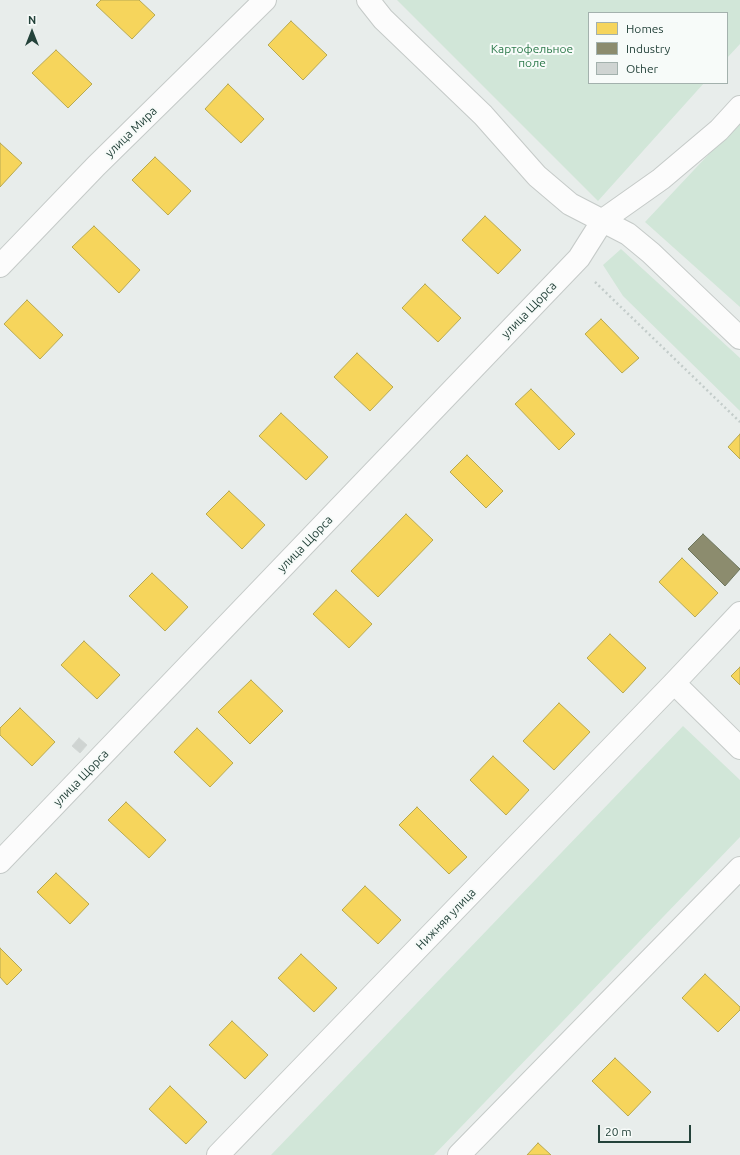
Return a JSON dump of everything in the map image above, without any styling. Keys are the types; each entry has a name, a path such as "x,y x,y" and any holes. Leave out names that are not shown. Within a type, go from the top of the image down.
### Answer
{"street":[{"name":"улица Мира","path":"0,266 96,166 265,0"},
{"path":"368,0 383,20 483,115 537,176 570,204 628,234 651,253 740,338"},
{"path":"603,220 661,179 719,130 740,108"},
{"name":"улица Щорса","path":"0,862 579,258 603,220"},
{"name":"Нижняя улица","path":"218,1155 740,613"},
{"path":"674,683 740,748"},
{"path":"459,1155 740,868"}],"path":[{"path":"579,258 595,283 740,422"}],"green space":[{"name":"Картофельное поле","path":"397,0 740,0 740,44 728,57 728,12 588,12 588,84 703,84 598,201"},
{"path":"740,121 740,307 645,222"},
{"path":"621,249 740,358 740,411 623,296 603,265"},
{"path":"683,726 740,780 740,837 434,1155 271,1155"}],"building: Homes":[{"path":"101,0 139,0 155,15 132,39 96,5"},
{"path":"291,21 327,55 303,80 268,45"},
{"path":"56,50 92,84 68,108 32,73"},
{"path":"228,84 264,119 241,143 205,109"},
{"path":"0,143 22,163 0,187"},
{"path":"155,157 191,191 168,215 132,180"},
{"path":"485,216 521,250 498,274 462,240"},
{"path":"94,226 140,270 119,293 72,247"},
{"path":"425,284 461,318 438,342 402,308"},
{"path":"27,300 63,335 40,359 4,324"},
{"path":"601,319 639,358 622,373 585,334"},
{"path":"357,353 393,387 370,411 334,377"},
{"path":"531,389 575,434 559,450 515,404"},
{"path":"281,413 328,457 306,480 259,436"},
{"path":"740,434 740,459 728,447"},
{"path":"467,455 503,491 486,508 450,472"},
{"path":"229,491 265,525 242,549 206,514"},
{"path":"406,514 433,540 378,597 351,571"},
{"path":"682,558 718,593 695,617 659,582"},
{"path":"152,573 188,607 165,631 129,596"},
{"path":"336,590 372,624 349,648 313,614"},
{"path":"610,634 646,668 623,693 587,658"},
{"path":"84,641 120,675 97,699 61,665"},
{"path":"740,667 740,685 731,676"},
{"path":"251,680 283,711 250,744 218,712"},
{"path":"559,703 590,732 554,770 523,741"},
{"path":"20,708 55,742 32,766 0,735 0,728"},
{"path":"197,728 233,763 210,787 174,752"},
{"path":"493,756 529,790 506,815 470,780"},
{"path":"126,802 166,840 149,858 108,820"},
{"path":"417,807 467,857 449,874 399,825"},
{"path":"56,873 89,904 70,924 37,892"},
{"path":"365,886 401,920 378,944 342,910"},
{"path":"0,948 22,970 7,985 0,977"},
{"path":"301,954 337,988 314,1012 278,978"},
{"path":"705,974 740,1007 740,1010 718,1032 682,998"},
{"path":"232,1021 268,1055 245,1079 209,1045"},
{"path":"615,1058 651,1092 628,1116 592,1081"},
{"path":"170,1086 207,1122 186,1144 149,1109"},
{"path":"538,1143 551,1155 527,1155"}],"building: Industry":[{"path":"703,534 740,569 725,586 688,549"}],"building: Other":[{"path":"79,738 87,745 80,753 72,746"}]}
